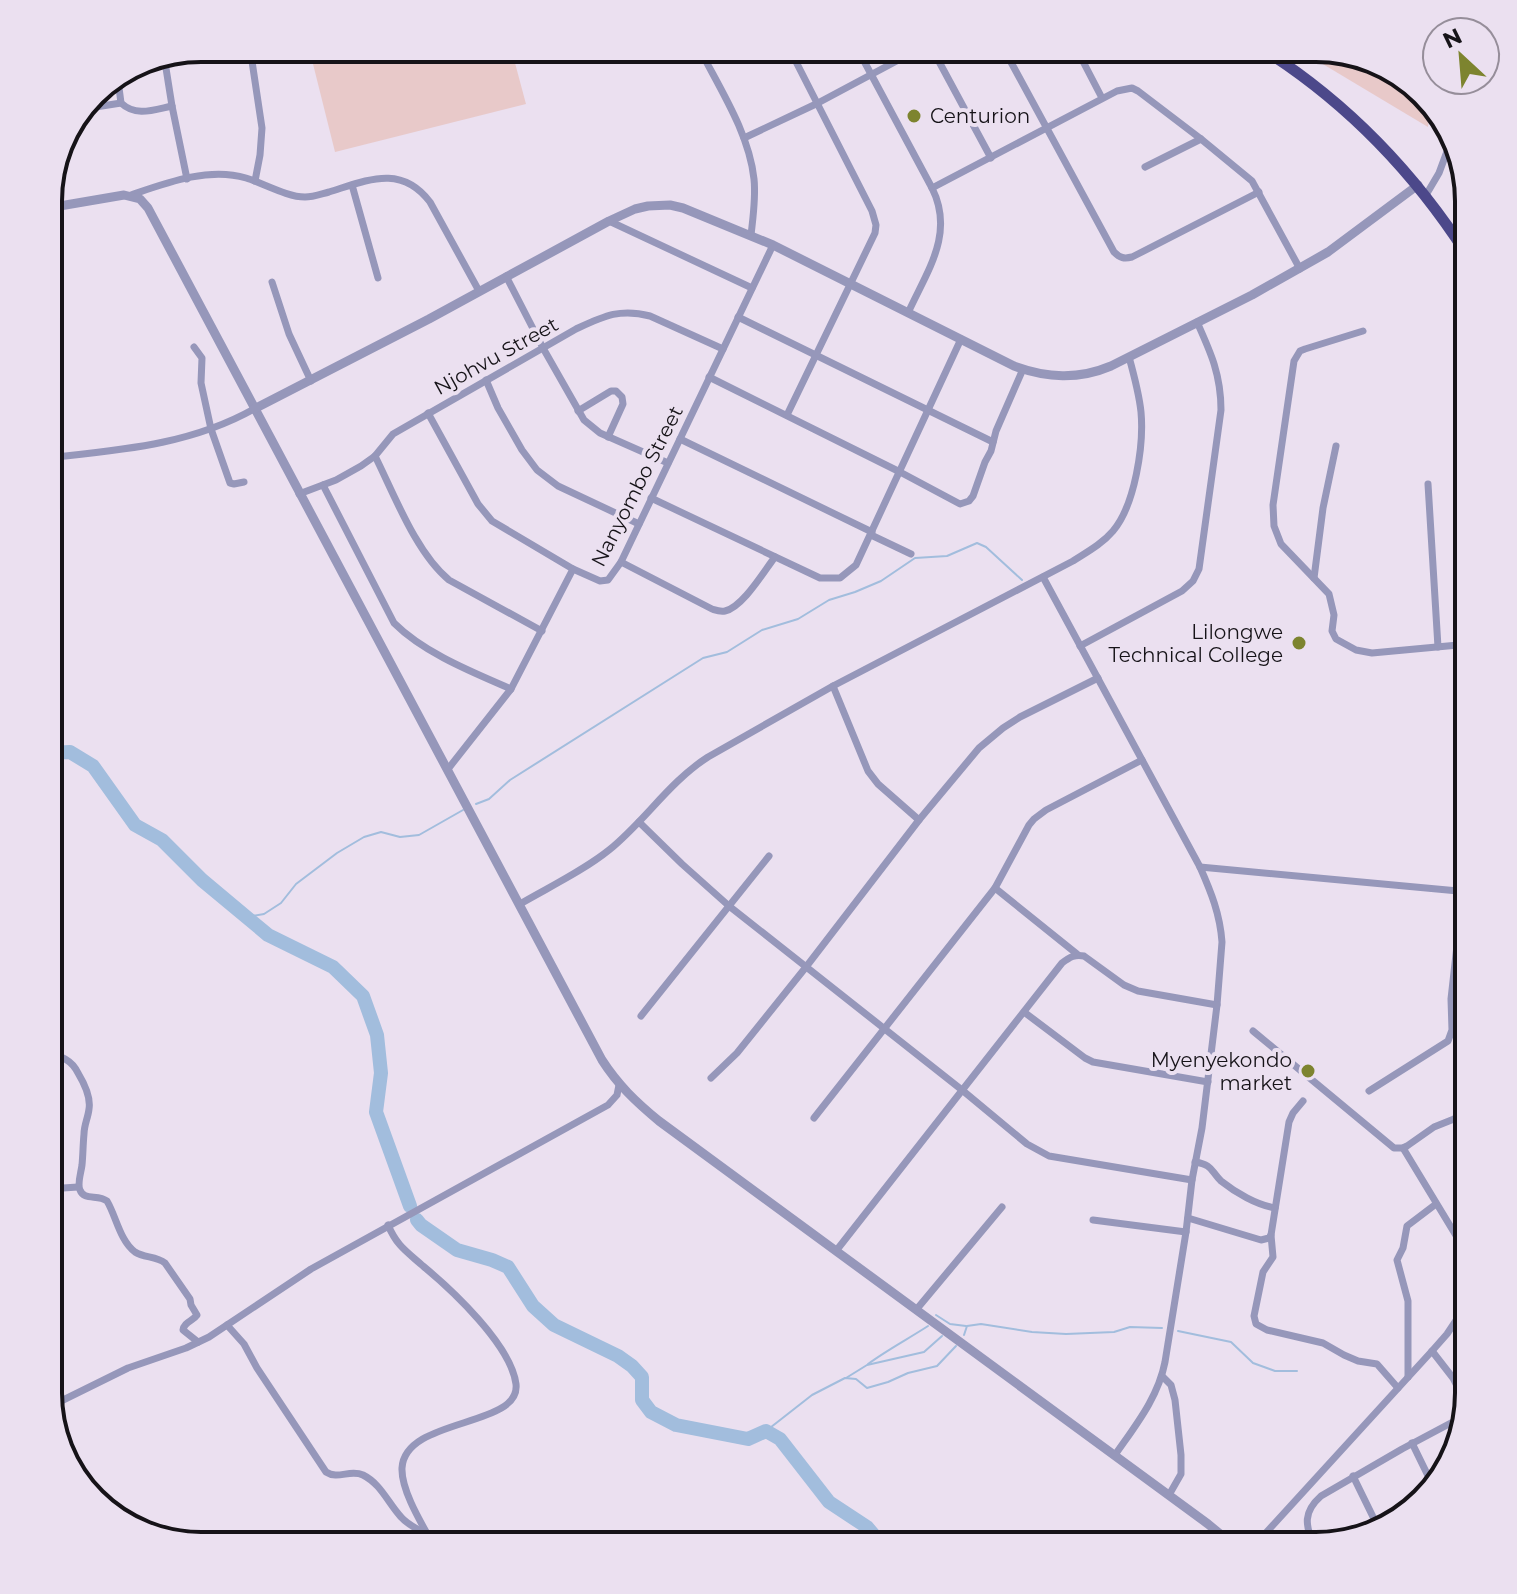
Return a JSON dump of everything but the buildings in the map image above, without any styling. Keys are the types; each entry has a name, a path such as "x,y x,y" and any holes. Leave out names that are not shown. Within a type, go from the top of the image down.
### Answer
{"highway":[{"path":"1281,62 1362,125 1390,153 1422,190 1455,238"}],"street":[{"path":"252,62 262,128 255,181"},
{"path":"706,62 749,152 754,179 751,235"},
{"path":"787,415 875,233 875,218 796,62"},
{"path":"865,62 932,188 942,217 936,252 908,313"},
{"path":"744,138 895,62"},
{"path":"939,62 991,158"},
{"path":"1011,62 1114,252 1119,256 1125,259 1132,257 1259,192"},
{"path":"1083,62 1102,98"},
{"path":"166,67 187,179"},
{"path":"932,188 1102,98 1132,88 1252,181 1300,269"},
{"path":"119,90 121,103 132,112 172,106"},
{"path":"100,106 121,103"},
{"path":"1145,167 1201,139"},
{"path":"62,456 158,444 188,437 239,418 609,221 648,206 683,208 751,235 1023,369 1069,377 1098,372 1300,269 1350,238 1422,190 1439,173 1446,153"},
{"path":"62,205 131,195 187,179 227,175 304,197 386,178 399,179 421,190 430,202 479,291"},
{"path":"352,185 378,278"},
{"path":"131,195 148,208 602,1060 619,1085 659,1121 1218,1532"},
{"path":"609,221 752,288"},
{"name":"Nanyombo Street","path":"448,769 511,689 573,569 600,581 612,577 773,245"},
{"path":"506,276 578,411 592,428 668,463"},
{"path":"272,282 289,334 311,381"},
{"name":"Njohvu Street","path":"299,494 361,466 375,456 393,434 602,317 626,311 650,316 723,349"},
{"path":"738,317 993,442"},
{"path":"1080,646 1182,591 1193,581 1199,569 1221,397 1214,360 1197,322"},
{"path":"1363,331 1305,349 1297,356 1292,368 1273,516 1277,534 1281,544 1329,594 1334,615 1332,631 1336,639 1356,650 1372,653 1455,645"},
{"path":"651,498 820,578 840,578 856,565 961,339"},
{"path":"194,347 202,358 201,383 211,429 230,483 244,482"},
{"path":"520,904 603,855 691,768 833,686 1073,561 1103,541 1115,529 1127,506 1134,479 1141,425 1138,390 1129,357"},
{"path":"709,377 960,504 973,496 1023,369"},
{"path":"486,380 498,408 537,470 558,486 639,524"},
{"path":"578,411 616,391 622,397 623,404 608,437"},
{"path":"428,413 485,513 501,527 573,569"},
{"path":"680,439 911,554"},
{"path":"1314,578 1323,508 1336,446"},
{"path":"375,456 424,552 438,571 542,631"},
{"path":"1428,484 1438,647"},
{"path":"323,485 394,623 404,634 427,649 511,689"},
{"path":"621,562 719,611 731,608 742,599 775,557"},
{"path":"1043,577 1200,867 1214,898 1222,942 1202,1128 1162,1376 1148,1408 1115,1455"},
{"path":"711,1078 737,1053 979,748 1020,717 1098,678"},
{"path":"833,686 868,771 878,784 919,820"},
{"path":"814,1118 995,888 1029,825 1039,814 1142,760"},
{"path":"639,822 729,906 1027,1144 1049,1156 1192,1180"},
{"path":"641,1016 769,856"},
{"path":"1200,867 1455,891"},
{"path":"995,888 1077,954 1091,960 1124,985 1138,991 1217,1005"},
{"path":"836,1251 1062,963 1077,954"},
{"path":"1369,1091 1448,1041 1452,1030 1451,999 1455,970"},
{"path":"1024,1012 1093,1062 1208,1082"},
{"path":"1253,1031 1394,1148 1403,1148 1455,1117"},
{"path":"62,1057 75,1067 89,1103 78,1187 84,1196 102,1197 107,1201 131,1249 165,1263 197,1315 186,1323 183,1330 198,1342"},
{"path":"63,1400 128,1368 198,1342 311,1269 608,1105 617,1095 619,1085"},
{"path":"1303,1101 1289,1122 1271,1235 1273,1257 1263,1272 1254,1316 1256,1324 1267,1330 1323,1343 1358,1361 1377,1364 1398,1388"},
{"path":"1403,1148 1455,1235"},
{"path":"1195,1162 1210,1166 1220,1180 1257,1203 1275,1208"},
{"path":"62,1188 78,1187"},
{"path":"1408,1377 1408,1301 1397,1260 1407,1226 1436,1204"},
{"path":"916,1310 1002,1207"},
{"path":"1188,1218 1261,1240 1271,1235"},
{"path":"1093,1220 1186,1232"},
{"path":"388,1225 397,1244 424,1266 489,1332 507,1359 517,1389 514,1397 502,1408 424,1438 405,1456 403,1479 427,1532"},
{"path":"1267,1532 1455,1322"},
{"path":"227,1325 244,1344 326,1472 336,1476 355,1473 368,1479 390,1499 403,1519 423,1532"},
{"path":"1432,1351 1455,1382"},
{"path":"1162,1376 1171,1385 1175,1400 1181,1455 1181,1474 1169,1495"},
{"path":"1309,1532 1310,1508 1321,1496 1451,1423"},
{"path":"1412,1443 1428,1475"},
{"path":"1353,1476 1374,1519"}],"shaded area":[{"path":"312,62 515,62 526,104 335,152"},
{"path":"1319,62 1352,67 1377,76 1401,91 1429,121 1428,127"}],"waterway":[{"path":"476,804 489,799 510,780 703,658 727,652 762,630 798,619 829,600 881,581 915,558 947,556 977,543 986,547 1022,580"},
{"path":"62,752 70,752 93,766 135,825 162,840 202,880 268,935 333,967 363,996 377,1035 381,1073 376,1112 410,1206"},
{"path":"246,917 264,914 281,903 296,884 364,837 381,832 400,837 419,835 463,810"},
{"path":"417,1220 457,1250 508,1267 533,1306 554,1325 632,1366 642,1377 642,1400 651,1412 676,1425 748,1439 766,1431 780,1439 829,1502 871,1532"},
{"path":"936,1315 950,1324 966,1326"},
{"path":"964,1335 967,1326 981,1324 1066,1334 1114,1332 1130,1327 1162,1328"},
{"path":"868,1364 928,1326"},
{"path":"1178,1331 1231,1342 1253,1363 1275,1371 1297,1371"},
{"path":"846,1378 867,1365 924,1352 942,1336"},
{"path":"766,1431 812,1395 845,1378 856,1379 867,1388 888,1382 937,1366 956,1346"}],"place":[{"name":"Centurion","path":"914,116"},
{"name":"Lilongwe Technical College","path":"1299,643"},
{"name":"Myenyekondo market","path":"1308,1071"}]}
